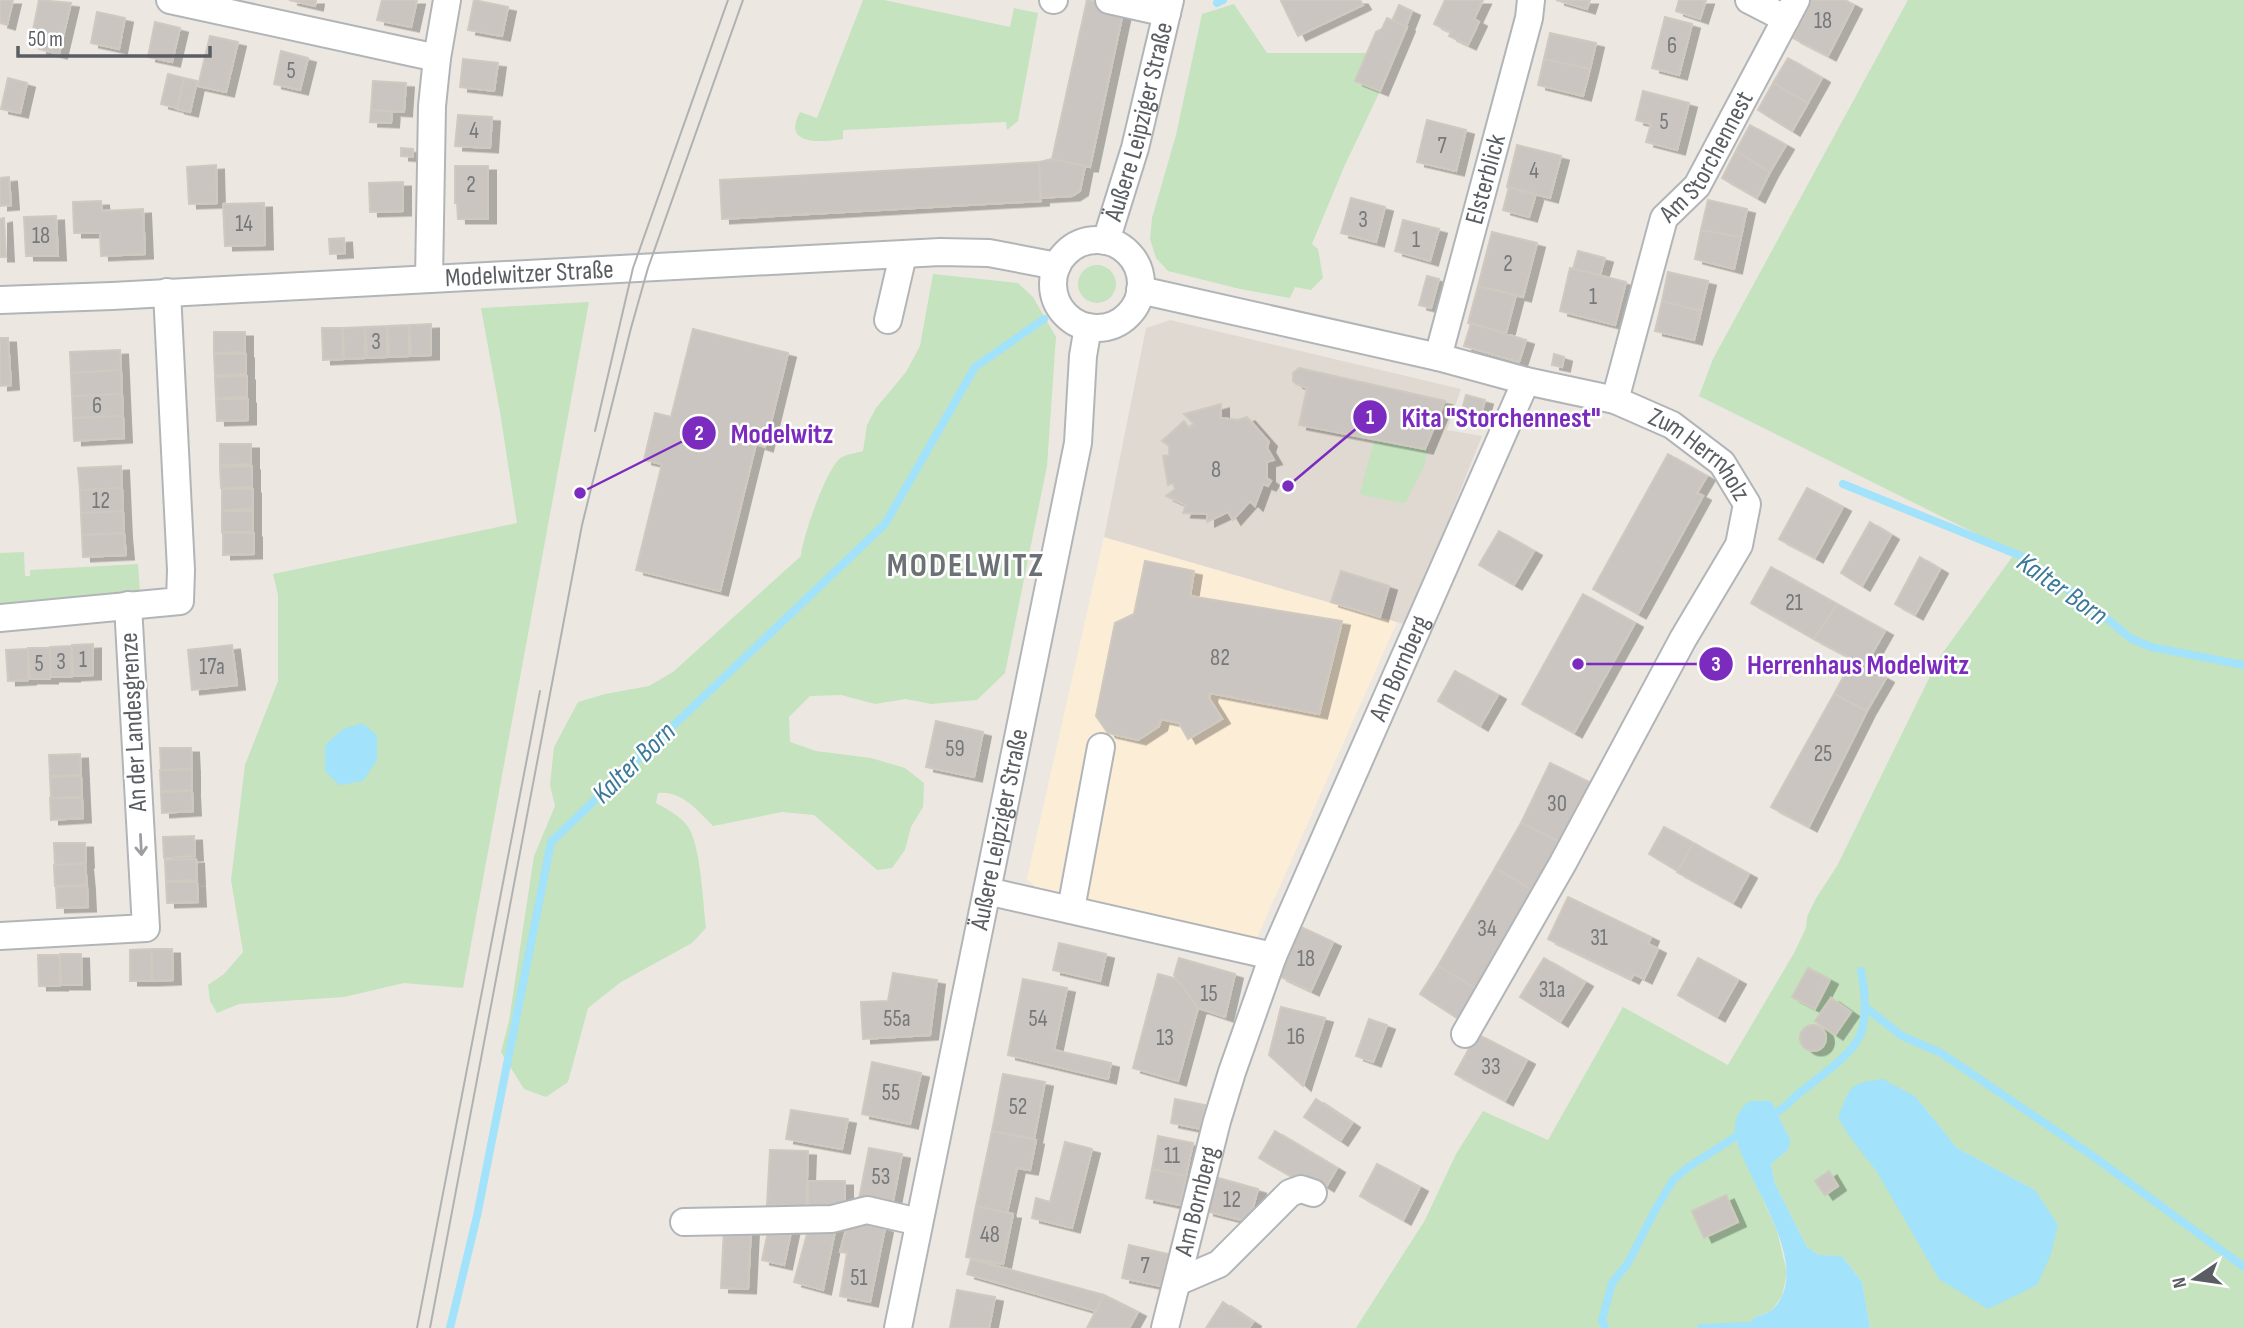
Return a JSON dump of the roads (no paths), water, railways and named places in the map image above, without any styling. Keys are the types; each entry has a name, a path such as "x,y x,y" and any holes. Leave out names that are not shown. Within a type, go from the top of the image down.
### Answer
{"street":[{"path":"170,0 437,58"},
{"path":"429,279 429,162 437,58 447,0"},
{"path":"1109,0 1168,6"},
{"name":"Elsterblick","path":"1437,357 1530,18 1531,0"},
{"path":"1749,0 1791,10"},
{"name":"Äußere Leipziger Straße","path":"1106,241 1135,148 1168,6"},
{"name":"Am Storchennest","path":"1615,400 1664,218 1697,186 1791,10"},
{"path":"1106,241 1129,254 1140,277 1140,290 1136,304 1122,320 1102,328 1088,327 1076,323 1066,315 1058,304 1053,279 1065,254 1077,245 1106,241"},
{"name":"Modelwitzer Straße","path":"0,300 940,252 978,252 1057,266"},
{"path":"888,320 903,255"},
{"name":"Zum Herrnholz","path":"1140,290 1615,400 1672,425 1722,463 1747,504 1739,545 1683,639 1563,863 1465,1034"},
{"name":"An der Landesgrenze","path":"0,936 146,928 128,605 180,601 181,570 167,292"},
{"name":"Äußere Leipziger Straße","path":"898,1328 1078,443 1083,356 1088,327"},
{"name":"Am Bornberg","path":"1166,1328 1232,1072 1273,956 1526,381"},
{"path":"0,618 128,605"},
{"path":"1071,909 1101,747"},
{"path":"987,891 1273,956"},
{"path":"1177,1282 1219,1264 1290,1193 1301,1189 1313,1193"},
{"path":"684,1222 832,1219 867,1210 919,1222"}],"water":[{"path":"362,723 377,735 377,760 363,781 339,785 325,771 325,745 343,729"},
{"path":"1883,1079 1916,1097 1957,1148 2035,1190 2058,1225 2051,1254 2037,1285 1988,1309 1939,1279 1877,1172 1838,1118 1852,1088 1863,1082"},
{"path":"1750,1101 1771,1101 1791,1141 1787,1151 1771,1164 1775,1184 1807,1247 1819,1255 1842,1256 1862,1282 1870,1328 1749,1328 1753,1318 1773,1309 1784,1291 1786,1270 1783,1248 1774,1224 1742,1157 1736,1138 1737,1117"}],"waterway":[{"path":"1217,3 1223,0"},
{"name":"Kalter Born","path":"450,1328 477,1216 551,842 885,524 975,367 1044,319"},
{"name":"Kalter Born","path":"1843,484 2021,556 2098,611 2130,638 2151,647 2244,665"},
{"path":"1777,1112 1844,1057 1858,1039 1864,1023 1865,1008 1861,971"},
{"path":"1865,1007 1902,1036 1941,1053 2090,1154 2244,1267"},
{"path":"1605,1328 1602,1320 1612,1283 1628,1263 1673,1180 1735,1137"},
{"path":"1701,1328 1748,1326"}],"tram line":[{"path":"595,431 633,268 728,0"},
{"path":"430,1328 582,525 648,268 743,0"},
{"path":"417,1328 540,691"}],"place":[{"name":"Kita \"Storchennest\"","path":"1288,486"},
{"name":"Modelwitz","path":"580,493"},
{"name":"Herrenhaus Modelwitz","path":"1578,664"}],"district":[{"name":"MODELWITZ","path":"966,566"}]}
